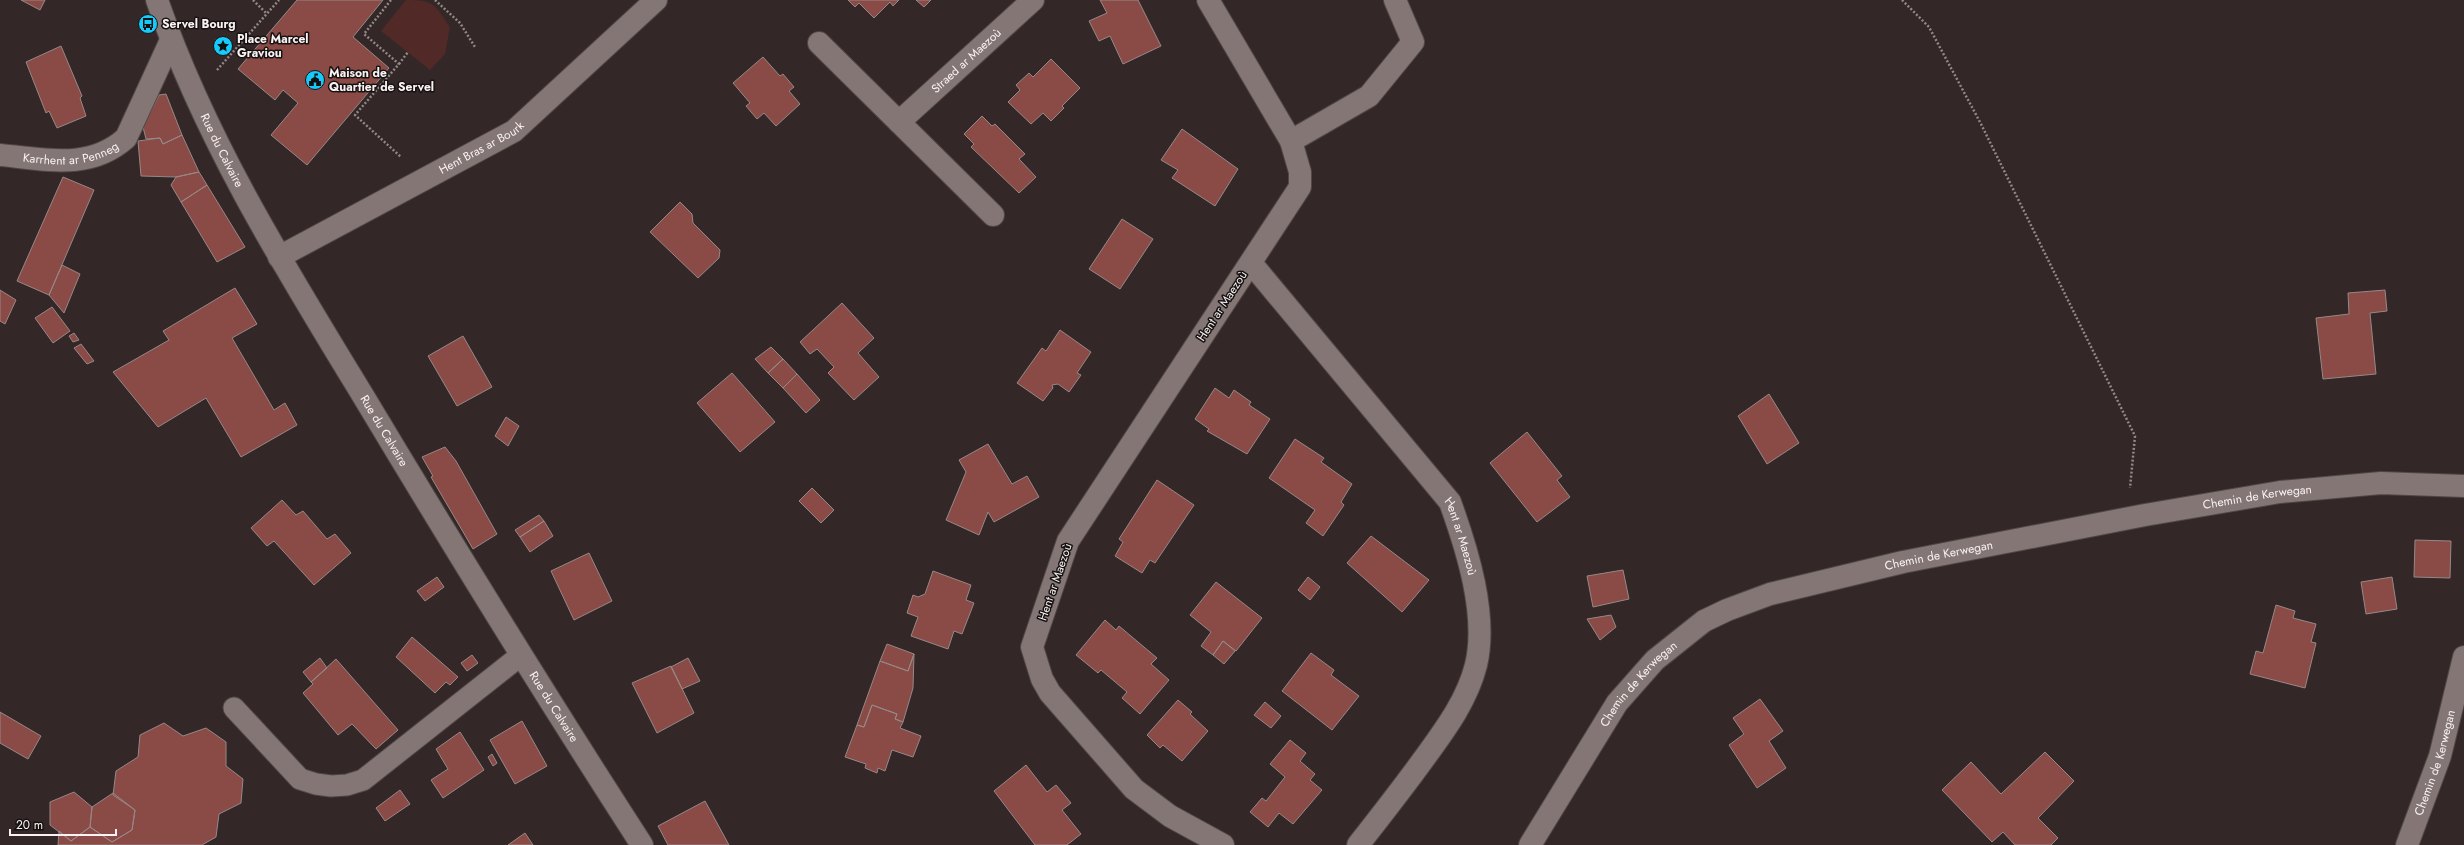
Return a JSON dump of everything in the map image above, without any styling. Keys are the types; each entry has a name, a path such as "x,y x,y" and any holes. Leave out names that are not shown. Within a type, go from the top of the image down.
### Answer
{"street":[{"name":"Rue du Calvaire","path":"157,0 171,40 203,116 279,257 520,656 642,845"},
{"name":"Hent Bras ar Bourk","path":"279,257 514,131 656,0"},
{"name":"Straed ar Maezoù","path":"899,122 1033,0"},
{"name":"Hent ar Maezoù","path":"1208,0 1291,141 1300,172 1300,187 1068,541 1032,647 1042,679 1050,693 1134,789 1170,816 1224,845"},
{"path":"1291,141 1369,96 1413,42 1395,0"},
{"name":"Karrhent ar Penneg","path":"0,156 83,160 114,148 126,138 171,40"},
{"path":"819,43 992,214"},
{"name":"Hent ar Maezoù","path":"1251,263 1450,502 1466,550 1476,598 1479,633 1476,665 1464,698 1446,728 1358,845"},
{"name":"Chemin de Kerwegan","path":"1530,845 1617,703 1655,660 1704,621 1727,610 1785,590 1903,562 2127,518 2280,492 2381,483 2464,486"},
{"name":"Chemin de Kerwegan","path":"2407,845 2440,756 2464,657"}],"lane":[{"path":"234,708 300,779 316,784 347,785 363,780 520,656"}],"path":[{"path":"253,0 267,14"},
{"path":"195,96 279,0"},
{"path":"391,0 364,34 399,64"},
{"path":"435,0 460,23 475,47"},
{"path":"1902,0 1929,27 1981,124 2135,436 2127,518"},
{"path":"406,162 355,115 408,52"}],"shaded area":[{"path":"406,0 423,1 433,5 437,8 450,27 445,54 430,70 381,31"}],"building":[{"path":"21,0 45,0 40,10"},
{"name":"Maison de Quartier de Servel","path":"297,0 383,0 353,37 389,68 307,165 271,135 298,103 283,90 275,100 238,69"},
{"path":"848,0 899,0 893,6 890,2 874,18 859,3 855,7"},
{"path":"916,0 931,0 924,7"},
{"path":"1100,0 1138,0 1161,46 1123,64 1110,36 1099,41 1089,21 1107,13"},
{"path":"61,46 82,96 80,98 86,116 57,128 49,111 46,113 26,62"},
{"path":"763,57 780,76 783,74 794,87 789,91 800,104 776,126 764,113 757,119 746,106 750,103 733,83"},
{"path":"1051,59 1080,88 1062,106 1064,108 1051,121 1043,113 1031,124 1008,102 1020,90 1016,85 1029,73 1033,77"},
{"path":"166,94 182,135 163,144 160,138 146,139 143,127 159,95"},
{"path":"982,116 992,126 995,124 1025,154 1019,159 1036,177 1019,193 971,147 974,144 964,134"},
{"path":"1182,129 1238,169 1215,206 1172,178 1178,170 1161,160"},
{"path":"182,135 199,172 176,177 141,176 138,141 160,138 163,144"},
{"path":"199,172 207,185 181,202 171,185 176,177"},
{"path":"63,177 94,190 49,295 17,281"},
{"path":"207,185 245,247 217,262 181,202"},
{"path":"680,202 692,214 693,223 720,250 719,258 698,278 650,232"},
{"path":"1122,219 1153,239 1120,289 1089,269"},
{"path":"62,265 80,274 64,313 49,295"},
{"path":"235,288 257,324 232,338 274,410 285,403 297,425 241,457 206,398 158,427 113,372 169,340 163,331"},
{"path":"0,290 16,300 5,324 0,321"},
{"path":"2385,290 2387,311 2370,313 2376,374 2323,379 2316,318 2349,314 2348,293"},
{"path":"842,303 874,338 858,353 879,377 854,400 828,373 834,367 817,349 810,354 800,342"},
{"path":"52,307 70,331 53,343 35,318"},
{"path":"1060,330 1091,352 1077,373 1081,375 1069,392 1058,384 1052,385 1053,388 1043,401 1017,383 1042,348 1046,351"},
{"path":"74,333 79,340 73,342 69,336"},
{"path":"463,336 492,387 457,406 428,356"},
{"path":"81,344 94,361 87,364 74,348"},
{"path":"771,347 783,359 768,373 755,359"},
{"path":"783,359 797,374 783,388 768,373"},
{"path":"732,373 775,422 740,452 697,403"},
{"path":"797,374 820,400 806,413 783,388"},
{"path":"1215,388 1229,398 1234,390 1251,402 1249,405 1270,419 1247,454 1207,431 1209,429 1195,419"},
{"path":"1769,394 1799,443 1767,464 1738,416"},
{"path":"506,417 519,426 508,446 495,436"},
{"path":"1527,432 1562,476 1557,480 1570,497 1537,522 1490,463"},
{"path":"1295,439 1324,458 1321,462 1352,484 1341,502 1344,505 1323,536 1306,523 1315,510 1269,478"},
{"path":"988,444 1012,484 1027,476 1039,497 994,522 988,512 979,535 946,520 966,472 959,460"},
{"path":"445,447 456,461 497,534 473,549 431,477 433,476 422,457"},
{"path":"1157,480 1194,505 1155,563 1150,560 1142,573 1115,556 1123,542 1119,539"},
{"path":"812,488 834,510 821,523 799,501"},
{"path":"282,500 296,515 303,511 327,539 335,534 351,553 314,585 274,541 267,546 251,528"},
{"path":"539,515 544,521 520,537 515,530"},
{"path":"544,521 553,536 530,552 520,537"},
{"path":"1371,536 1429,580 1402,612 1347,563"},
{"path":"2415,540 2451,541 2450,578 2414,577"},
{"path":"589,553 612,601 574,620 551,571"},
{"path":"1623,570 1629,599 1593,607 1587,576"},
{"path":"933,571 971,585 966,600 974,603 962,634 954,631 948,649 911,636 918,617 907,613 913,595 918,597 925,594"},
{"path":"437,577 444,587 425,601 417,591"},
{"path":"1308,577 1320,587 1310,600 1298,590"},
{"path":"2392,577 2397,609 2366,614 2361,582"},
{"path":"1216,582 1262,618 1236,651 1223,641 1213,655 1201,646 1211,632 1190,615"},
{"path":"2276,605 2295,611 2293,618 2316,624 2311,642 2316,643 2305,688 2250,674 2256,651 2263,653"},
{"path":"1611,615 1616,627 1600,640 1587,619"},
{"path":"1105,620 1116,630 1119,626 1157,658 1151,664 1169,680 1140,714 1122,698 1127,692 1101,670 1098,673 1076,655"},
{"path":"412,637 458,677 450,685 446,682 435,693 396,657"},
{"path":"1223,641 1235,651 1224,664 1213,655"},
{"path":"887,644 914,654 908,671 880,661"},
{"path":"1311,653 1334,670 1331,675 1359,696 1332,730 1282,691"},
{"path":"914,654 913,688 903,722 895,719 897,714 872,705 864,727 857,725 880,661 908,671"},
{"path":"472,655 478,663 467,671 461,663"},
{"path":"320,658 327,668 311,682 303,672"},
{"path":"688,658 700,681 682,689 671,667"},
{"path":"336,659 398,730 376,749 352,724 338,735 303,693 313,684 311,682"},
{"path":"671,666 694,713 657,733 632,683"},
{"path":"1760,699 1783,731 1769,741 1786,768 1757,788 1729,745 1744,734 1733,718"},
{"path":"1178,700 1192,712 1190,714 1208,731 1182,761 1163,745 1160,748 1147,735"},
{"path":"1265,702 1281,716 1271,728 1254,715"},
{"path":"872,705 897,714 895,719 903,722 900,728 921,736 913,757 892,750 885,771 878,768 877,773 865,768 866,764 845,757 857,725 864,727"},
{"path":"0,712 41,736 28,759 0,743"},
{"path":"522,721 547,766 515,784 490,740"},
{"path":"164,723 183,736 206,728 226,742 226,766 243,779 241,803 219,814 216,837 202,845 58,845 59,831 71,841 90,827 112,842 132,830 135,810 113,795 116,771 138,757 140,735"},
{"path":"460,732 484,770 443,798 431,780 448,769 436,749"},
{"path":"1290,740 1306,753 1300,761 1315,774 1310,780 1322,790 1293,824 1279,813 1268,827 1250,812 1262,798 1266,801 1285,777 1270,764"},
{"path":"2045,752 2074,781 2038,818 2058,838 2051,845 2015,845 2003,832 1992,842 1942,790 1971,762 2001,794"},
{"path":"492,754 497,763 493,766 488,757"},
{"path":"1026,765 1047,792 1056,785 1071,803 1062,810 1081,834 1067,845 1035,845 994,791"},
{"path":"400,790 410,804 385,821 376,808"},
{"path":"74,792 92,807 90,827 71,841 50,825 50,802"},
{"path":"113,793 135,810 132,830 112,842 90,827 92,807"},
{"path":"705,801 729,845 668,845 658,826"},
{"path":"525,833 533,845 508,845"}],"place":[{"name":"Servel Bourg","path":"148,24"},
{"name":"Place Marcel Graviou","path":"223,46"},
{"name":"Maison de Quartier de Servel","path":"315,80"}]}
